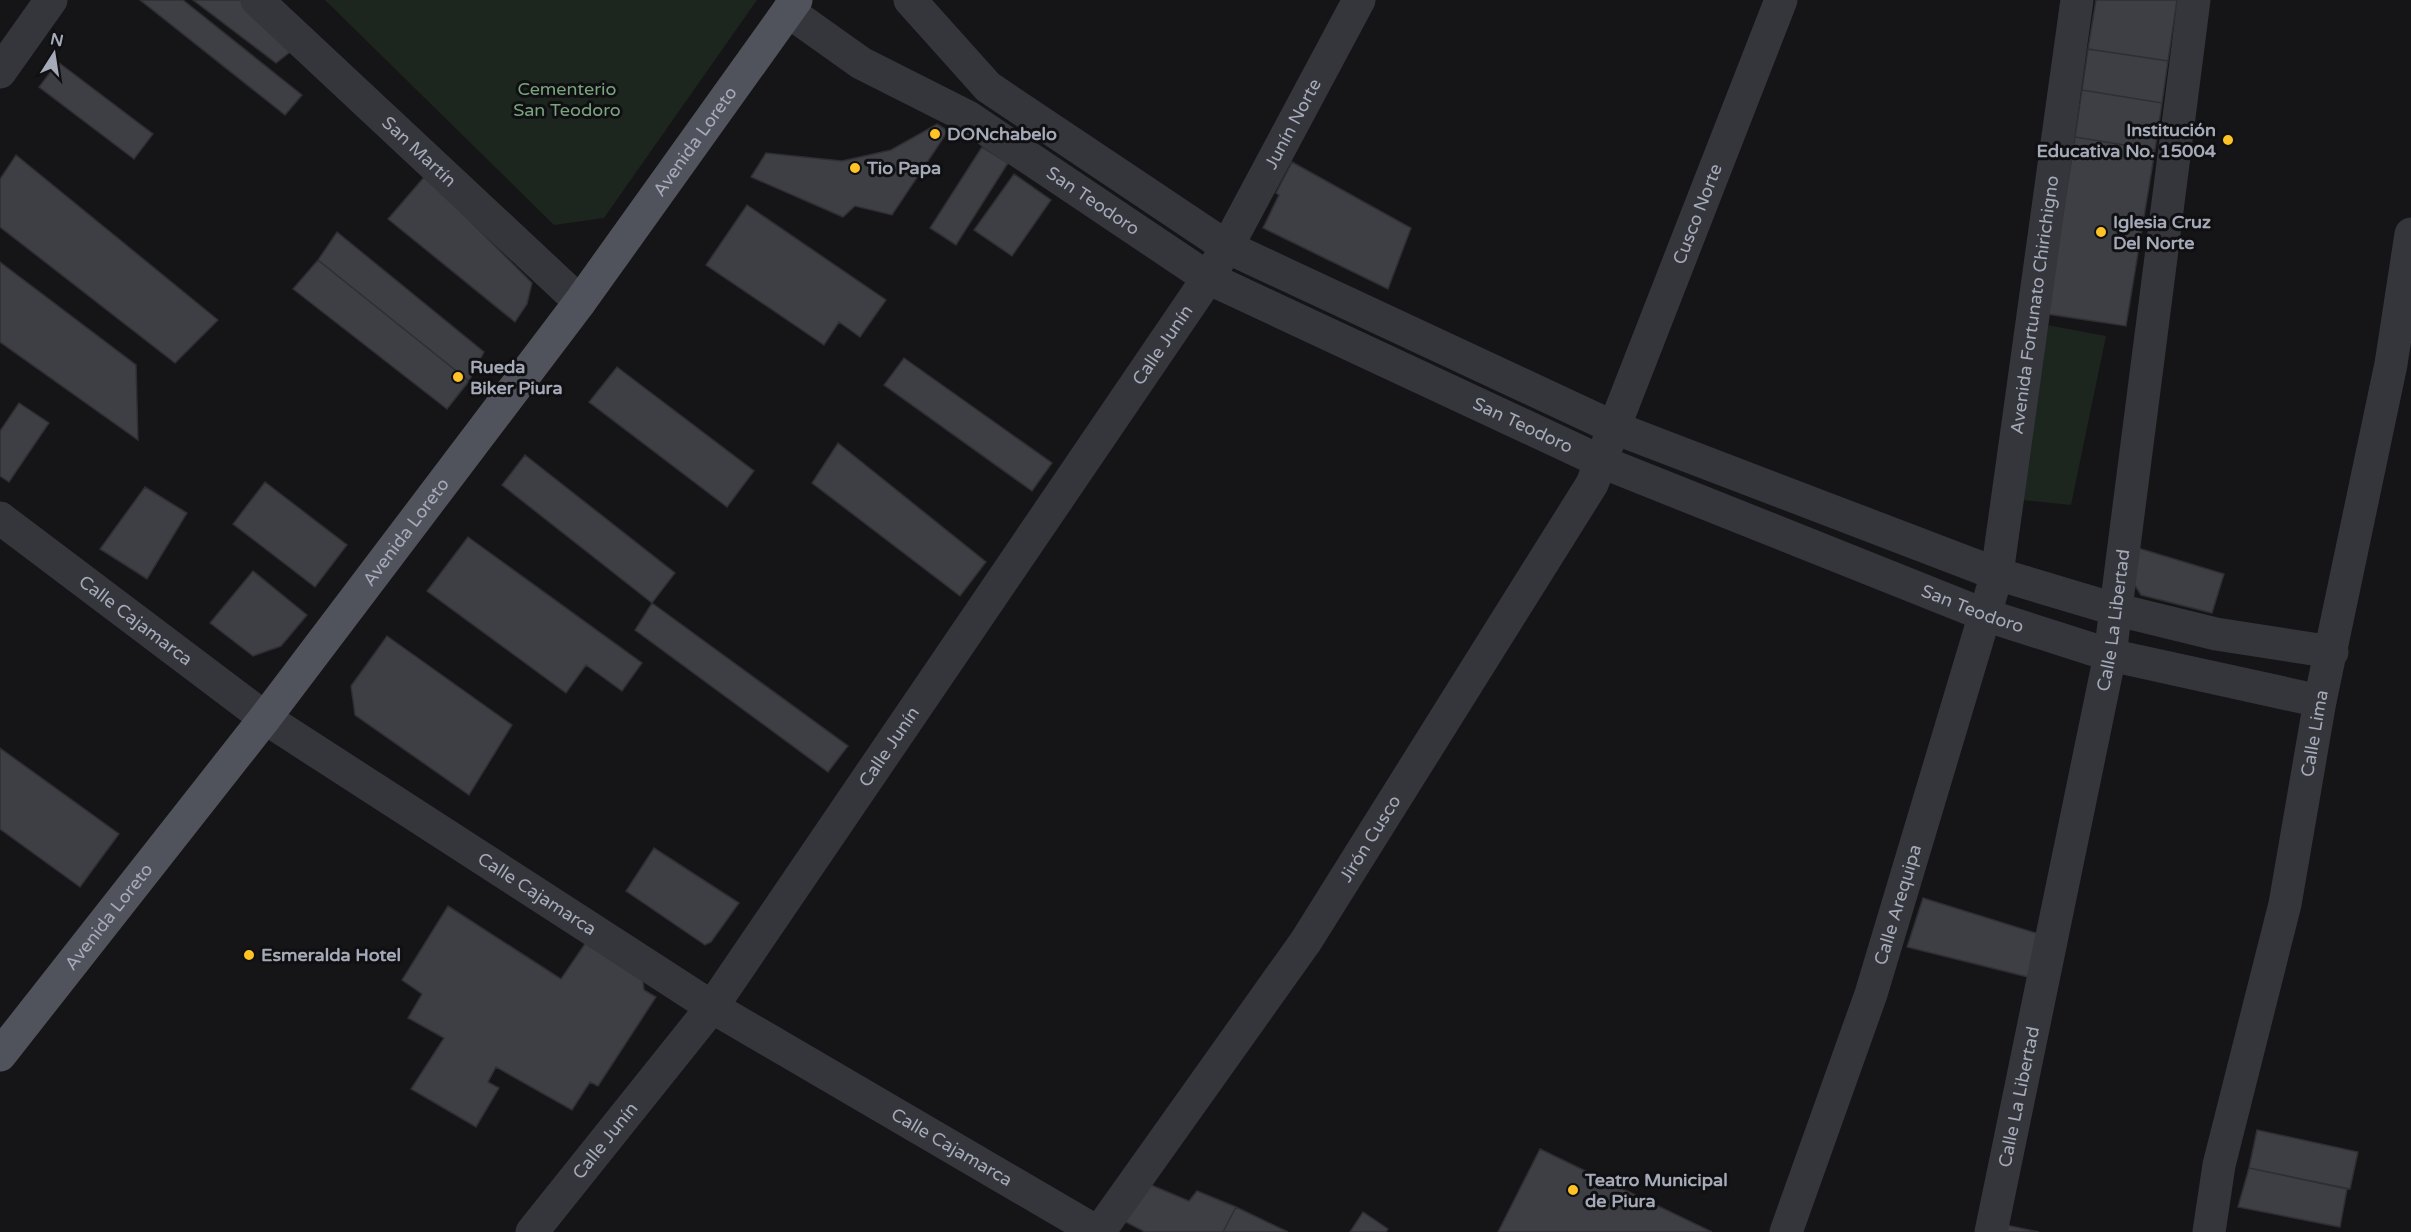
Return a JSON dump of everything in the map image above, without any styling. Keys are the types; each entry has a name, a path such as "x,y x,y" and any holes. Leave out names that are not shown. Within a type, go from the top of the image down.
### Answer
{"main road":[{"name":"Avenida Loreto","path":"0,1054 266,718 580,302 792,6"}],"street":[{"path":"0,72 51,0"},
{"name":"San Martín","path":"257,0 580,302"},
{"name":"San Teodoro","path":"910,0 988,87 1227,247 1615,428 1998,574 2114,609 2216,634 2332,652"},
{"name":"Junín Norte","path":"1227,247 1359,0"},
{"name":"Cusco Norte","path":"1615,428 1782,0"},
{"name":"Avenida Fortunato Chirichigno","path":"1998,574 2077,0"},
{"name":"Calle La Libertad","path":"1991,1232 2110,655 2114,609 2194,0"},
{"name":"San Teodoro","path":"792,6 861,63 968,117 1208,278 1602,462 1985,615 2110,655 2320,701"},
{"name":"Calle Lima","path":"2209,1232 2219,1165 2285,904 2320,701 2391,364 2411,234"},
{"name":"Calle Junín","path":"532,1232 712,1007 1227,247"},
{"name":"Jirón Cusco","path":"1098,1232 1306,941 1592,484 1615,428"},
{"name":"Calle Cajamarca","path":"0,518 266,718 712,1007 1098,1232"},
{"name":"Calle Arequipa","path":"1788,1232 1871,994 1998,574"}],"green space":[{"name":"Cementerio San Teodoro","path":"325,0 757,0 604,218 554,225"},
{"path":"2047,325 2106,336 2071,505 2021,500"}],"building":[{"path":"140,0 183,0 302,95 285,115"},
{"path":"193,0 253,0 299,45 276,63"},
{"path":"2096,0 2177,0 2168,61 2088,49"},
{"path":"2088,49 2168,61 2162,103 2082,90"},
{"path":"58,62 153,134 134,159 39,87"},
{"path":"2082,90 2162,103 2155,150 2075,137"},
{"path":"937,124 948,131 892,215 855,206 843,217 751,177 766,153 842,161 891,150"},
{"name":"Iglesia Cruz Del Norte","path":"2075,137 2155,150 2126,326 2047,314"},
{"path":"982,147 1008,163 956,245 930,228"},
{"path":"16,155 218,320 175,363 0,227 0,179"},
{"path":"1292,162 1411,228 1388,289 1263,228 1279,195 1276,193"},
{"path":"1014,174 1051,200 1012,256 974,230"},
{"path":"425,176 532,283 527,304 515,322 388,219"},
{"path":"747,205 886,300 860,337 839,322 824,345 706,265"},
{"path":"337,232 484,352 469,381 318,260"},
{"path":"318,260 469,381 447,409 293,289"},
{"path":"0,262 136,365 138,440 0,342"},
{"path":"904,358 1052,463 1032,491 884,385"},
{"path":"617,367 754,471 727,507 589,402"},
{"path":"19,403 49,423 9,482 0,476 0,431"},
{"path":"838,443 986,562 960,596 812,483"},
{"path":"525,455 675,573 652,603 502,485"},
{"path":"265,482 347,545 315,587 233,524"},
{"path":"145,487 187,513 147,579 100,549"},
{"path":"468,537 642,663 622,691 586,665 566,693 427,591"},
{"path":"2128,545 2224,574 2212,613 2141,595 2123,566"},
{"path":"253,571 307,615 281,646 253,656 210,623"},
{"path":"652,603 848,746 828,772 635,630"},
{"path":"387,636 512,725 469,795 355,715 351,686"},
{"path":"0,748 119,834 80,887 0,829"},
{"path":"654,848 739,903 711,942 705,945 626,891"},
{"path":"1923,898 2039,934 2028,977 1907,947"},
{"path":"448,906 561,979 591,935 641,968 644,990 656,997 598,1086 590,1082 572,1110 496,1067 488,1082 499,1088 476,1127 411,1089 444,1038 408,1018 422,994 402,980"},
{"path":"2257,1130 2358,1152 2350,1189 2249,1168"},
{"name":"Teatro Municipal de Piura","path":"1540,1149 1712,1232 1498,1232"},
{"path":"2249,1168 2347,1189 2340,1227 2238,1207"},
{"path":"1144,1182 1189,1201 1197,1191 1236,1207 1223,1232 1145,1232 1120,1219"},
{"path":"1236,1207 1288,1232 1223,1232"},
{"path":"1363,1212 1388,1229 1386,1232 1350,1232"},
{"path":"1997,1223 2039,1232 1995,1232"}],"place":[{"name":"DONchabelo","path":"935,134"},
{"name":"Institución Educativa No. 15004","path":"2228,140"},
{"name":"Tio Papa","path":"855,168"},
{"name":"Iglesia Cruz Del Norte","path":"2101,232"},
{"name":"Rueda Biker Piura","path":"458,377"},
{"name":"Esmeralda Hotel","path":"249,955"},
{"name":"Teatro Municipal de Piura","path":"1573,1190"}]}
